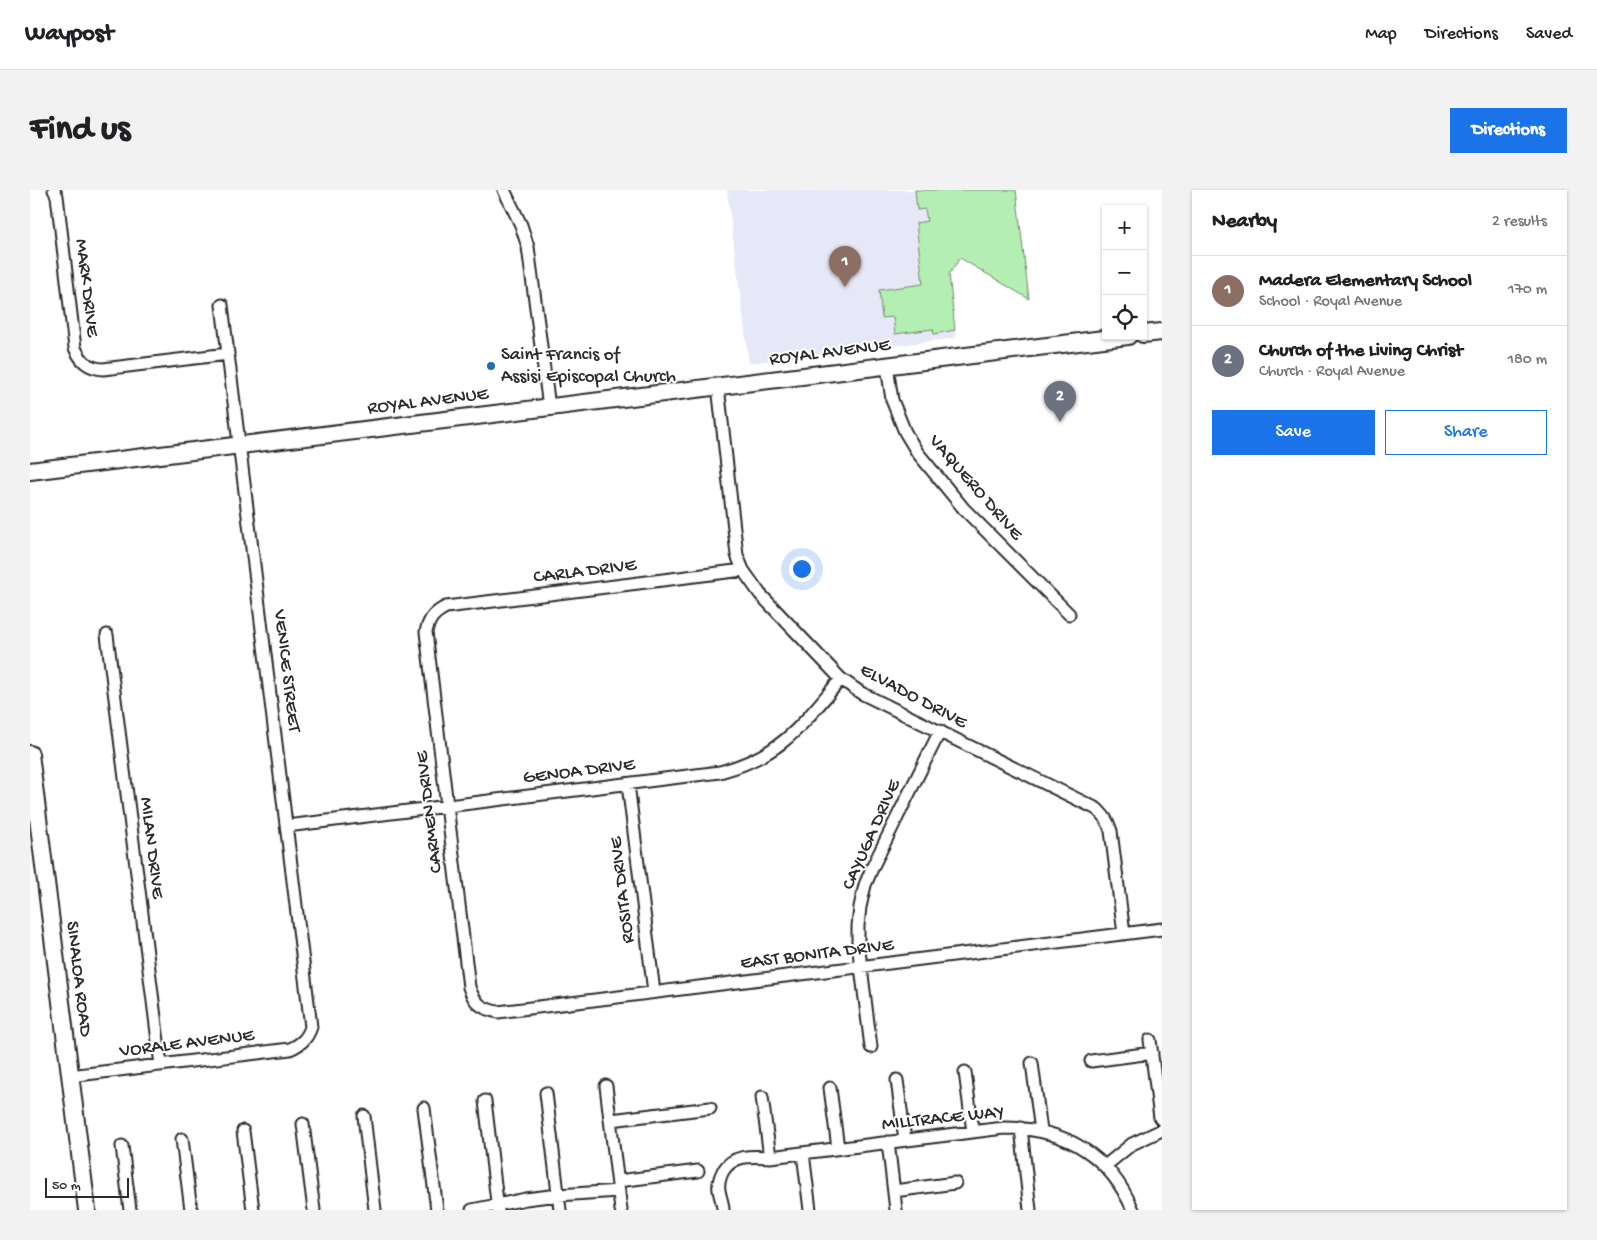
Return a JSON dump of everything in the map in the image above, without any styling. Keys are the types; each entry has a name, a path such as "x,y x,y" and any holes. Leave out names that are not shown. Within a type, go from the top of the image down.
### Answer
{"main road":[{"path":"1147,334 1162,332"},
{"name":"ROYAL AVENUE","path":"30,471 1102,339"},
{"name":"SINALOA ROAD","path":"30,754 87,1210"}],"street":[{"name":"MARK DRIVE","path":"54,190 75,348 80,359 87,365 103,369 228,354"},
{"path":"504,190 521,226 528,247 549,407"},
{"name":"VENICE STREET","path":"222,306 312,1019 311,1027 305,1039"},
{"name":"VAQUERO DRIVE","path":"887,366 892,400 905,432 917,452 964,509 1069,614"},
{"name":"ELVADO DRIVE","path":"718,386 737,555 743,570 760,594 842,679 862,693 1096,809 1103,815 1111,831 1124,934"},
{"name":"CARLA DRIVE","path":"434,614 446,607 743,570"},
{"name":"CARMEN DRIVE","path":"434,614 429,621 426,632 469,987 472,998 478,1005"},
{"name":"MILAN DRIVE","path":"107,635 161,1065"},
{"name":"GENOA DRIVE","path":"287,826 720,772 739,767 776,748 794,734 842,679"},
{"name":"CAYUGA DRIVE","path":"871,1047 861,967 858,926 860,907 865,885 940,732"},
{"name":"ROSITA DRIVE","path":"628,784 654,992"},
{"name":"EAST BONITA DRIVE","path":"478,1005 487,1010 498,1012 1162,929"},
{"name":"VORALE AVENUE","path":"70,1076 290,1049 300,1045 305,1039"},
{"path":"1150,1040 1160,1118 1162,1120"},
{"path":"1091,1061 1152,1053"},
{"path":"1032,1063 1041,1131"},
{"path":"965,1072 974,1132"},
{"path":"897,1080 905,1140"},
{"path":"606,1086 621,1210"},
{"path":"830,1088 838,1148"},
{"path":"546,1093 560,1210"},
{"path":"762,1097 770,1157"},
{"path":"485,1101 498,1207"},
{"path":"424,1108 437,1210"},
{"path":"611,1120 710,1108"},
{"path":"364,1116 376,1210"},
{"path":"304,1124 314,1210"},
{"path":"1021,1128 1030,1210"},
{"name":"MILLTRACE WAY","path":"723,1210 719,1190 720,1177 726,1167 736,1159 747,1156 770,1157 1021,1128 1041,1131 1074,1143 1089,1152 1118,1182 1133,1210"},
{"path":"1104,1166 1132,1144 1162,1130"},
{"path":"243,1131 253,1210"},
{"path":"182,1139 191,1210"},
{"path":"888,1142 896,1210"},
{"path":"122,1146 130,1210"},
{"path":"803,1153 810,1210"},
{"path":"472,1210 698,1171"},
{"path":"894,1191 955,1183"}],"shaded area":[{"path":"727,190 1016,190 1029,299 960,258 949,274 956,338 749,363"}],"green space":[{"path":"915,190 1016,190 1029,299 960,258 949,274 955,330 934,334 933,329 895,334 893,317 882,318 879,290 923,284 916,223 927,221 925,209 917,210"}],"place":[{"name":"Madera Elementary School","path":"845,287"},
{"name":"Saint Francis of Assisi Episcopal Church","path":"491,366"},
{"name":"Church of the Living Christ","path":"1060,422"}]}
